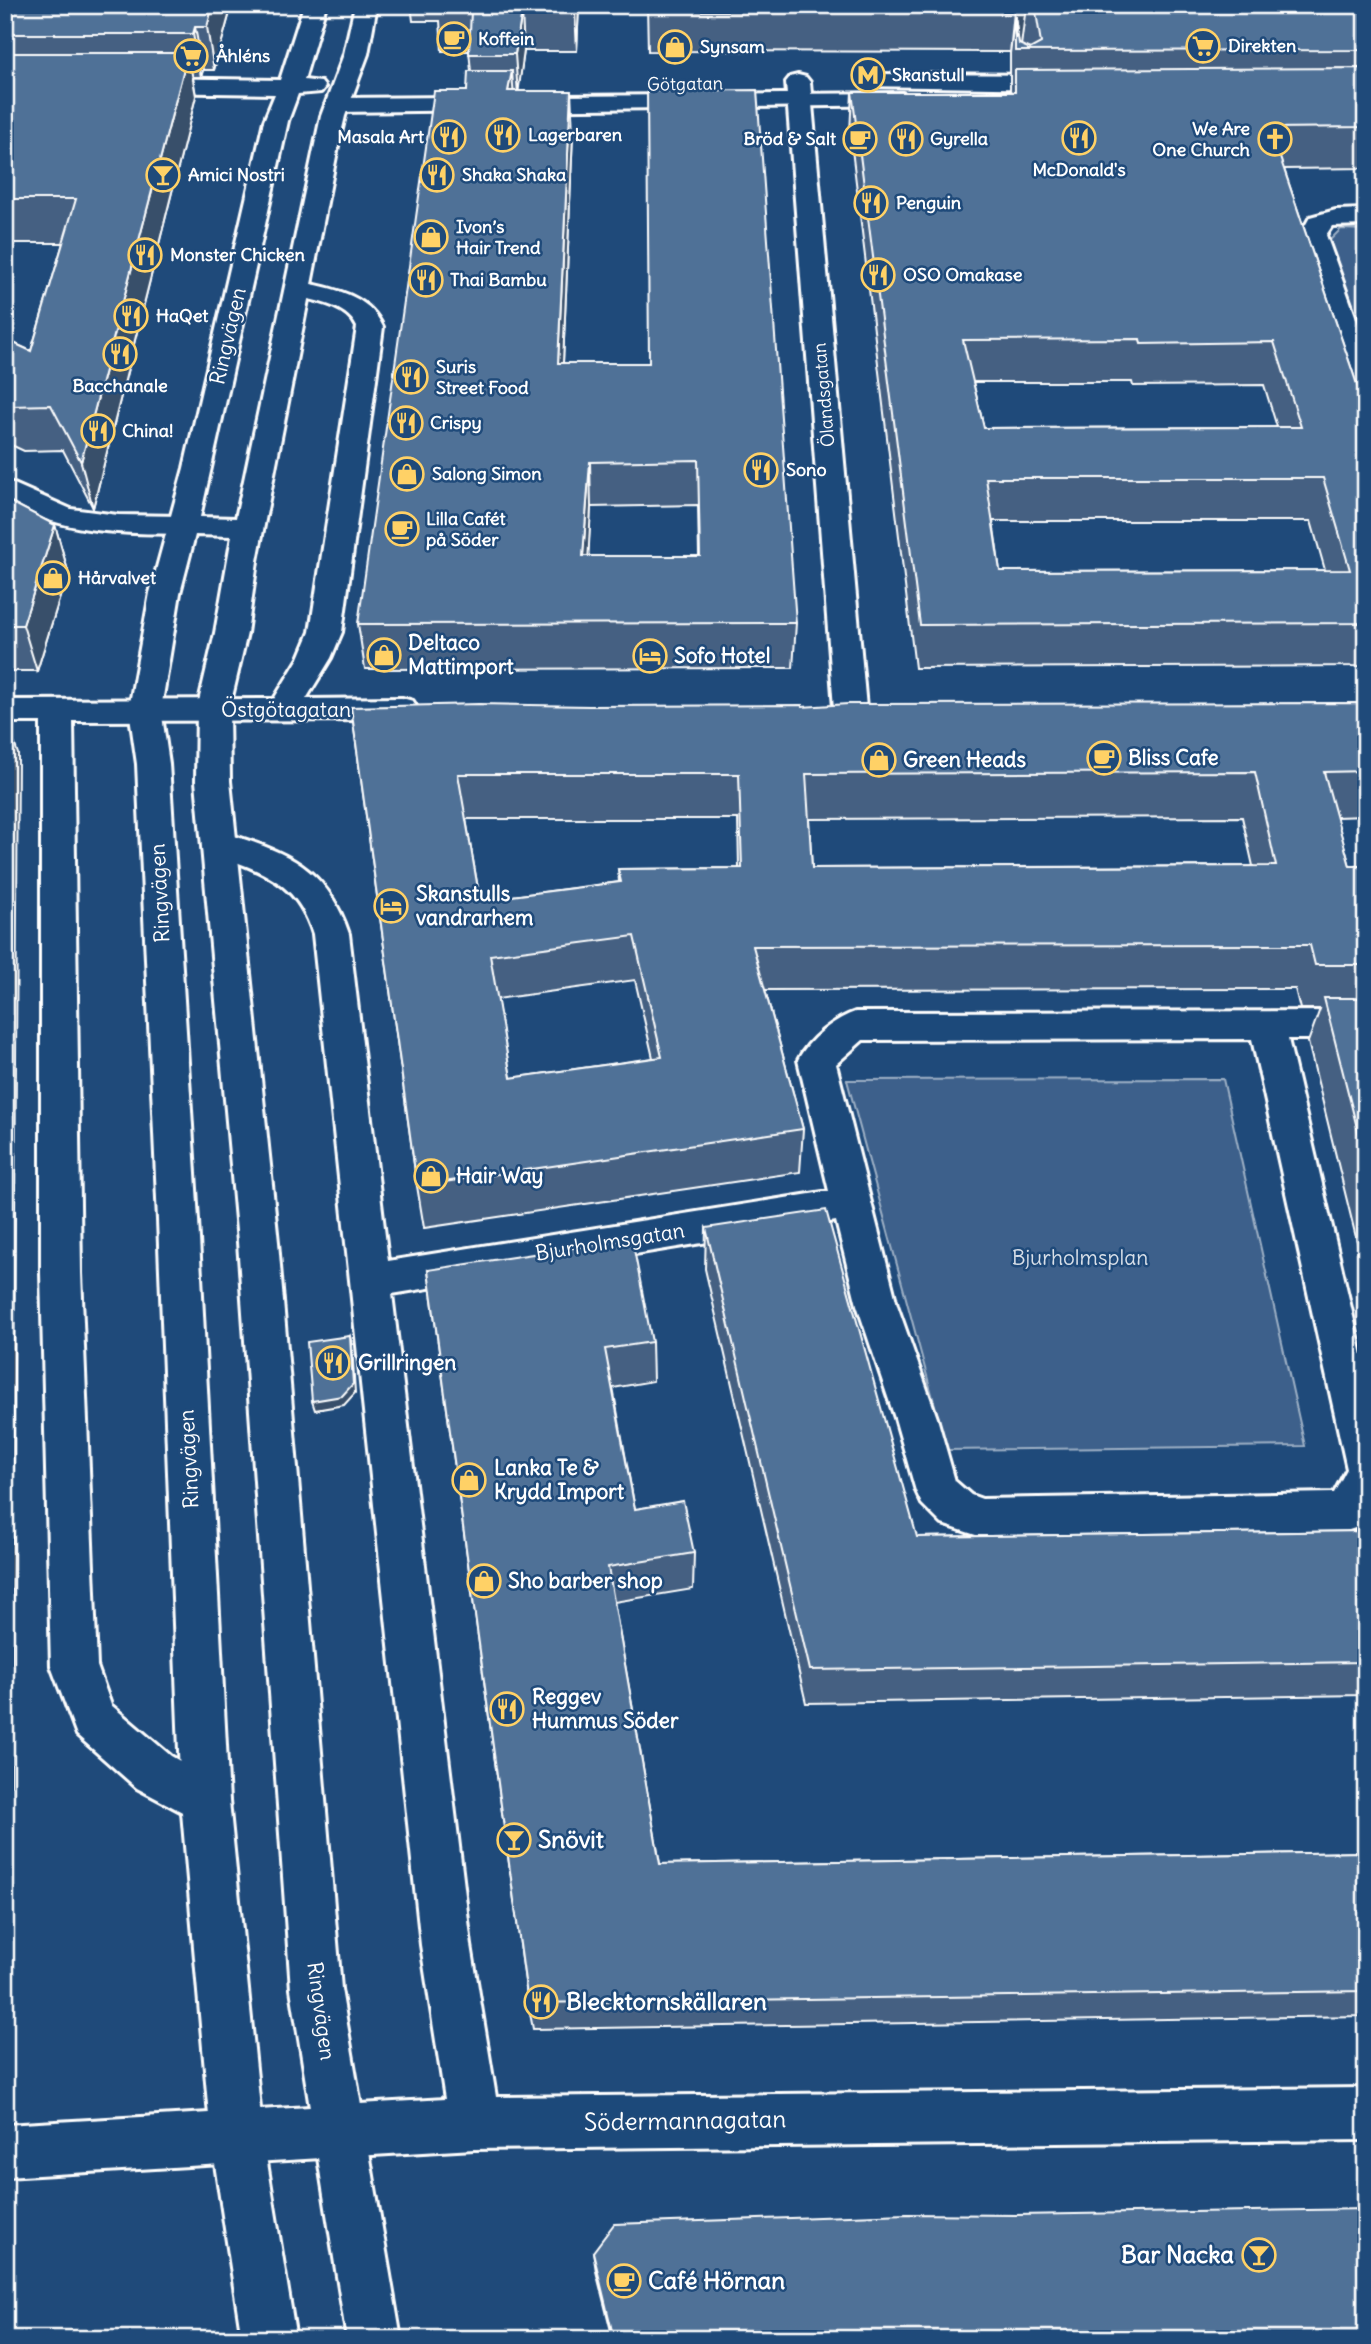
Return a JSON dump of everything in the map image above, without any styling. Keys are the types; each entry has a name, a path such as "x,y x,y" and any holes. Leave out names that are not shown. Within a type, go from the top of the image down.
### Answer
{"street":[{"name":"Ringvägen","path":"269,2339 237,2138 205,1801 178,1206 153,764 145,709 165,593 285,96 302,53 315,5"},
{"name":"Ringvägen","path":"366,5 356,54 340,96 326,146 299,289 248,528 231,634 213,710 214,781 258,1242 316,1989 374,2339"},
{"name":"Götgatan","path":"125,85 285,96"},
{"name":"Ölandsgatan","path":"799,91 850,708"},
{"name":"Götgatan","path":"138,106 285,96 1077,91"},
{"path":"1366,217 1337,216 1324,220 1319,222 1313,235 1366,385"},
{"path":"284,709 315,658 326,632 370,327 365,317 345,303 299,289"},
{"path":"5,489 52,513 102,524 248,528"},
{"name":"Östgötagatan","path":"5,711 430,709"},
{"path":"57,711 61,1273 74,1666 93,1719 154,1772 205,1801"},
{"path":"220,844 279,864 317,895 326,911 334,960 446,1945 474,2123"},
{"path":"1366,1025 855,1026 816,1060 877,1305 916,1418 937,1491 957,1510 982,1518 1346,1512 1366,1474"},
{"path":"1267,1026 1366,1465"},
{"name":"Bjurholmsgatan","path":"370,1281 850,1203"},
{"name":"Södermannagatan","path":"5,2151 474,2123 1366,2114"}],"green space":[{"path":"1341,229 1366,230 1366,353 1327,243"},
{"name":"Bjurholmsplan","path":"1223,1079 1305,1446 947,1450 847,1080"}],"building":[{"path":"5,5 213,5 207,27 195,27 193,34 5,34"},
{"path":"439,5 575,5 575,11 522,11 515,54 469,54 471,11 439,11"},
{"path":"647,5 1366,5 1366,50 1015,51 1015,16 1019,44 1030,49 1041,43 1036,12 1026,6 1014,12 647,11"},
{"path":"5,53 188,53 81,462 51,405 11,406 5,403 5,339 31,351 76,199 5,199"},
{"path":"1366,68 1366,127 1270,128 1366,411 1366,623 920,625 852,92 1015,92 1015,70","holes":["1140,339 1141,344 1274,342 1301,427 984,428 963,340","986,478 1323,478 1350,570 1000,571"]},
{"path":"468,71 512,71 508,91 571,91 558,363 649,363 647,91 757,90 796,623 358,624 434,91 467,91","holes":["698,460 700,556 583,556 590,462"]},
{"path":"5,499 55,525 23,625 5,625"},
{"path":"1366,703 1366,771 1324,772 1350,866 1366,866 1366,965 1315,965 1310,945 753,946 803,1129 417,1186 351,707 479,704 802,707 848,704","holes":["1255,772 1276,866 812,868 806,774","458,774 739,774 742,868 618,869 621,882 480,900","634,936 662,1057 511,1078 490,955"]},
{"path":"1324,998 1366,998 1366,1163"},
{"path":"826,1210 917,1537 1366,1531 1366,1662 810,1670 706,1228"},
{"path":"632,1239 652,1342 605,1349 635,1509 683,1501 694,1553 608,1567 660,1864 1366,1852 1366,1991 528,2003 428,1270"},
{"path":"350,1336 353,1384 342,1396 312,1401 307,1342"},
{"path":"1366,2209 1366,2339 614,2339 593,2252 614,2224 907,2214 1016,2215"}],"place":[{"name":"Koffein","path":"454,39"},
{"name":"Direkten","path":"1203,46"},
{"name":"Synsam","path":"675,47"},
{"name":"Åhléns","path":"191,56"},
{"name":"Skanstull","path":"868,75"},
{"name":"Lagerbaren","path":"503,135"},
{"name":"Masala Art","path":"449,137"},
{"name":"McDonald's","path":"1079,138"},
{"name":"Bröd & Salt","path":"860,139"},
{"name":"Gyrella","path":"906,139"},
{"name":"We Are One Church","path":"1275,139"},
{"name":"Amici Nostri","path":"163,175"},
{"name":"Shaka Shaka","path":"437,175"},
{"name":"Penguin","path":"871,203"},
{"name":"Ivon’s Hair Trend","path":"431,237"},
{"name":"Monster Chicken","path":"145,255"},
{"name":"OSO Omakase","path":"878,275"},
{"name":"Thai Bambu","path":"426,280"},
{"name":"HaQet","path":"131,316"},
{"name":"Bacchanale","path":"120,354"},
{"name":"Suris Street Food","path":"411,377"},
{"name":"Crispy","path":"406,423"},
{"name":"China!","path":"98,431"},
{"name":"Sono","path":"761,470"},
{"name":"Salong Simon","path":"407,474"},
{"name":"Lilla Cafét på Söder","path":"402,529"},
{"name":"Hårvalvet","path":"53,578"},
{"name":"Deltaco Mattimport","path":"384,655"},
{"name":"Sofo Hotel","path":"650,656"},
{"name":"Bliss Cafe","path":"1104,758"},
{"name":"Green Heads","path":"879,760"},
{"name":"Skanstulls vandrarhem","path":"391,906"},
{"name":"Hair Way","path":"431,1176"},
{"name":"Grillringen","path":"333,1363"},
{"name":"Lanka Te & Krydd Import","path":"469,1480"},
{"name":"Sho barber shop","path":"484,1581"},
{"name":"Reggev Hummus Söder","path":"507,1709"},
{"name":"Snövit","path":"514,1840"},
{"name":"Blecktornskällaren","path":"541,2002"},
{"name":"Bar Nacka","path":"1259,2255"},
{"name":"Café Hörnan","path":"624,2281"}]}
